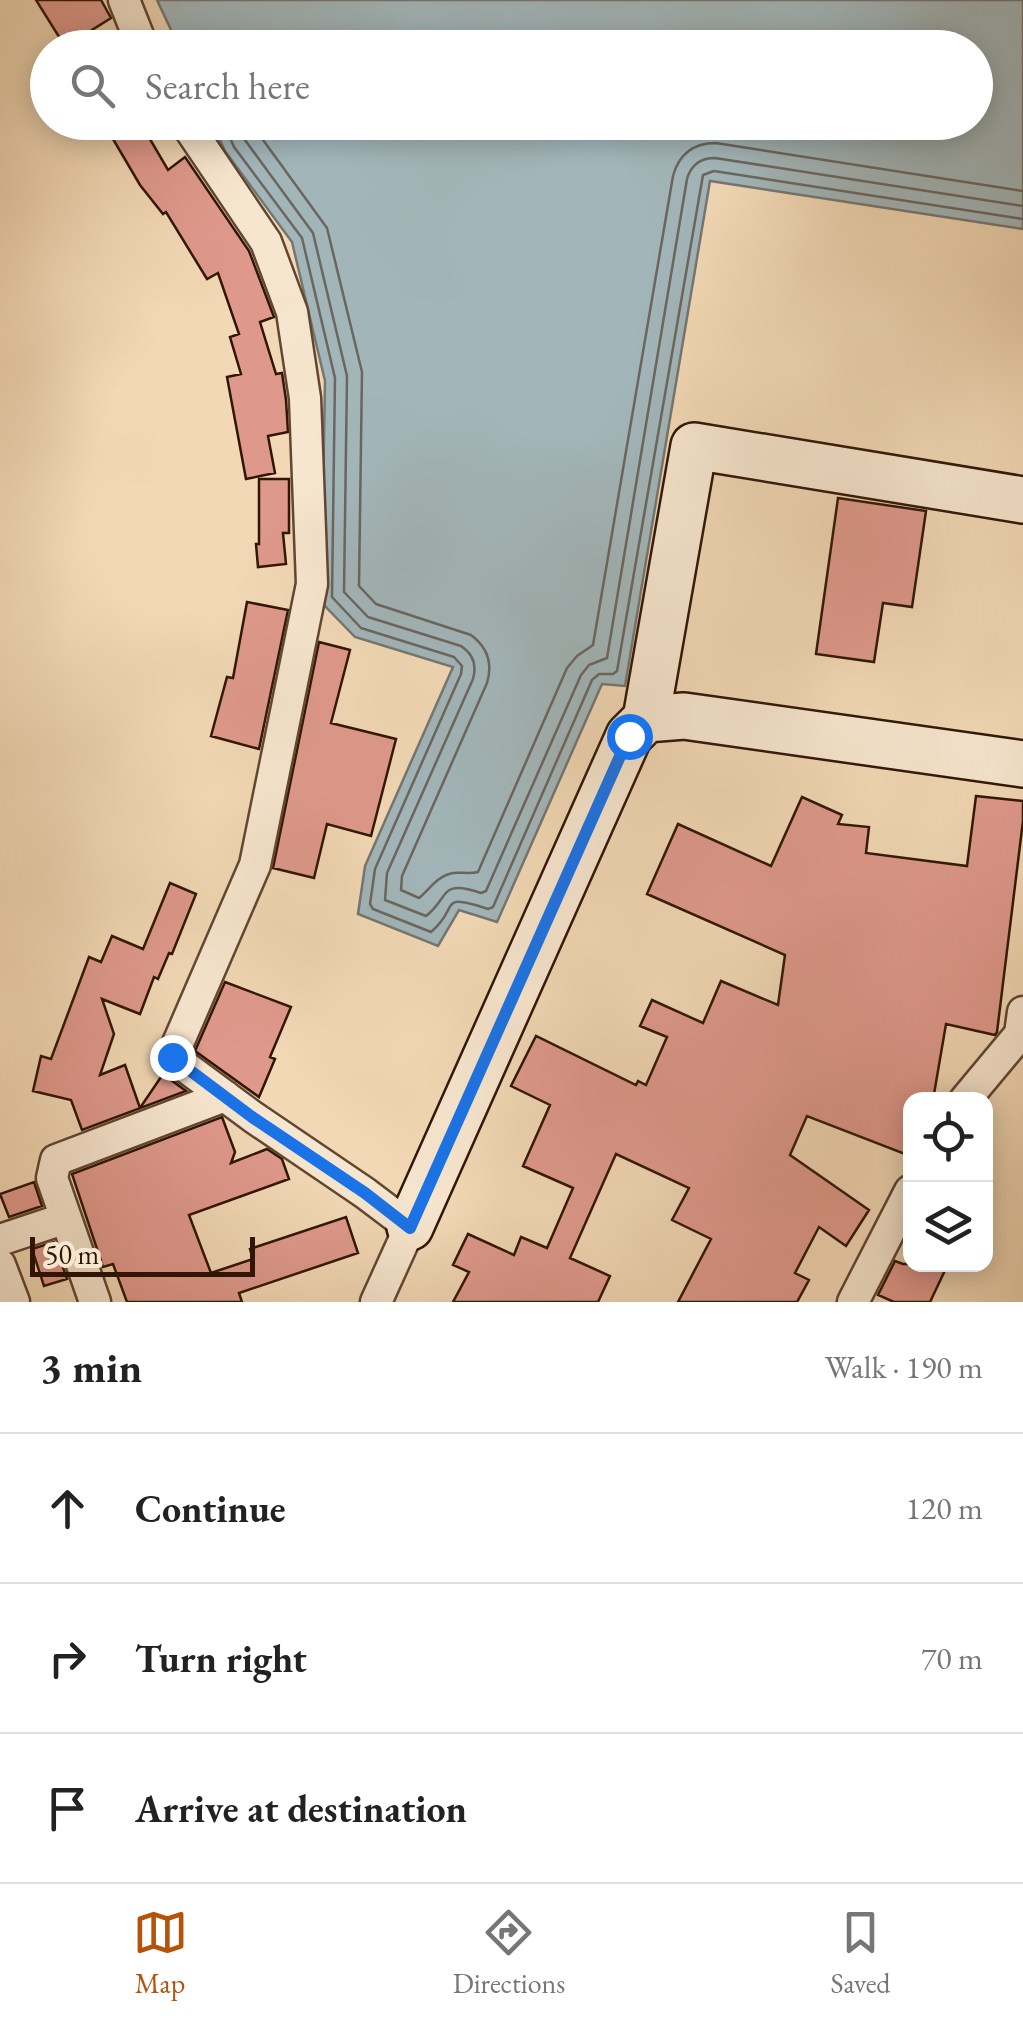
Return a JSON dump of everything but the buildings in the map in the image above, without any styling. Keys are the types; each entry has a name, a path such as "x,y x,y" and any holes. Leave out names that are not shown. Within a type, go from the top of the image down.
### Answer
{"street":[{"path":"124,0 136,30"},
{"path":"197,140 266,242 292,312 305,398 312,584 255,865 172,1057 410,1228"},
{"path":"376,1302 629,736 646,719 694,446 1023,500"},
{"path":"646,719 684,716 1023,764"},
{"path":"972,1092 1020,1034 1023,1012"},
{"path":"95,1302 52,1178 56,1160 224,1096"},
{"path":"853,1302 903,1205"},
{"path":"0,1240 66,1218"},
{"path":"0,1265 14,1302"}],"water":[{"path":"157,0 1023,0 1023,229 710,181 625,686 602,684 497,922 459,910 438,946 358,914 365,866 453,667 355,637 321,602 325,381 292,242 220,140 993,140 993,30 171,30"}],"route":[{"path":"172,1057 410,1228 629,736"}]}
